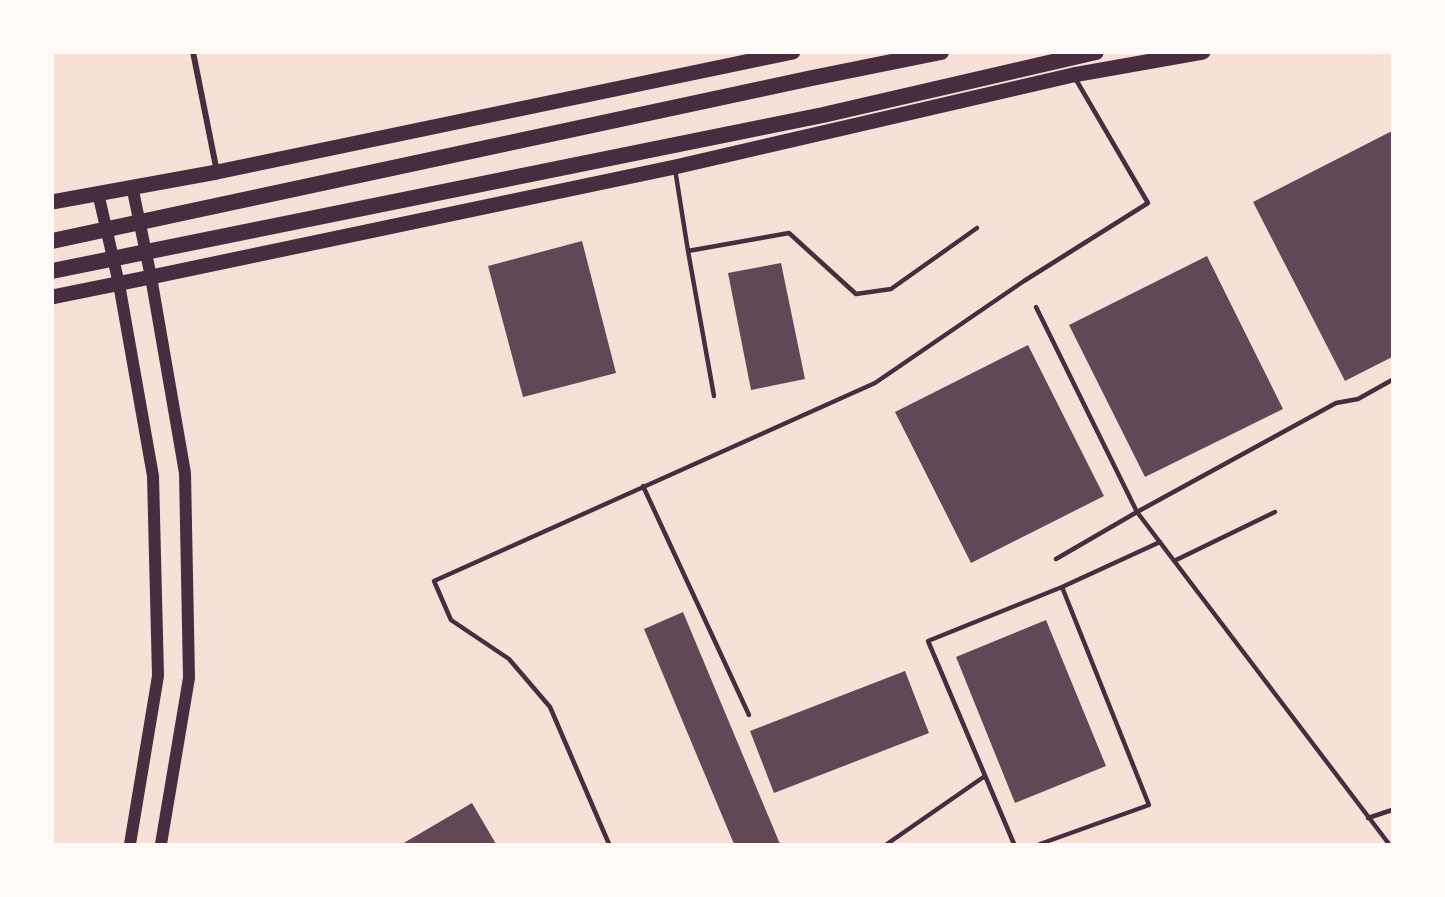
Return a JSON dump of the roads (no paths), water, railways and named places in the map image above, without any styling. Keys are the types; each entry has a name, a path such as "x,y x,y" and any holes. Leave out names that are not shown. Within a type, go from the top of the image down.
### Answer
{"highway":[{"path":"52,241 941,52"},
{"path":"52,272 823,115 1096,52"}],"main road":[{"path":"52,202 217,171 793,52"},
{"path":"52,297 675,167 1073,75 1203,52"},
{"path":"132,186 151,277 185,473 189,678 161,844"},
{"path":"98,192 119,284 153,476 158,676 130,844"}],"street":[{"path":"193,52 217,171"}],"lane":[{"path":"609,844 550,707 509,659 451,620 434,581 875,383 1024,281 1148,203 1073,75"},
{"path":"675,167 714,396"},
{"path":"688,251 789,233 856,294 891,289 977,228"},
{"path":"1036,307 1137,512 1389,844"},
{"path":"1056,559 1336,402 1358,399 1392,380"},
{"path":"643,486 748,715"},
{"path":"1174,561 1275,512"},
{"path":"1014,844 928,641 1062,587 1160,542"},
{"path":"1040,844 1149,805 1062,587"},
{"path":"886,844 985,776"},
{"path":"1368,818 1392,810"}]}
